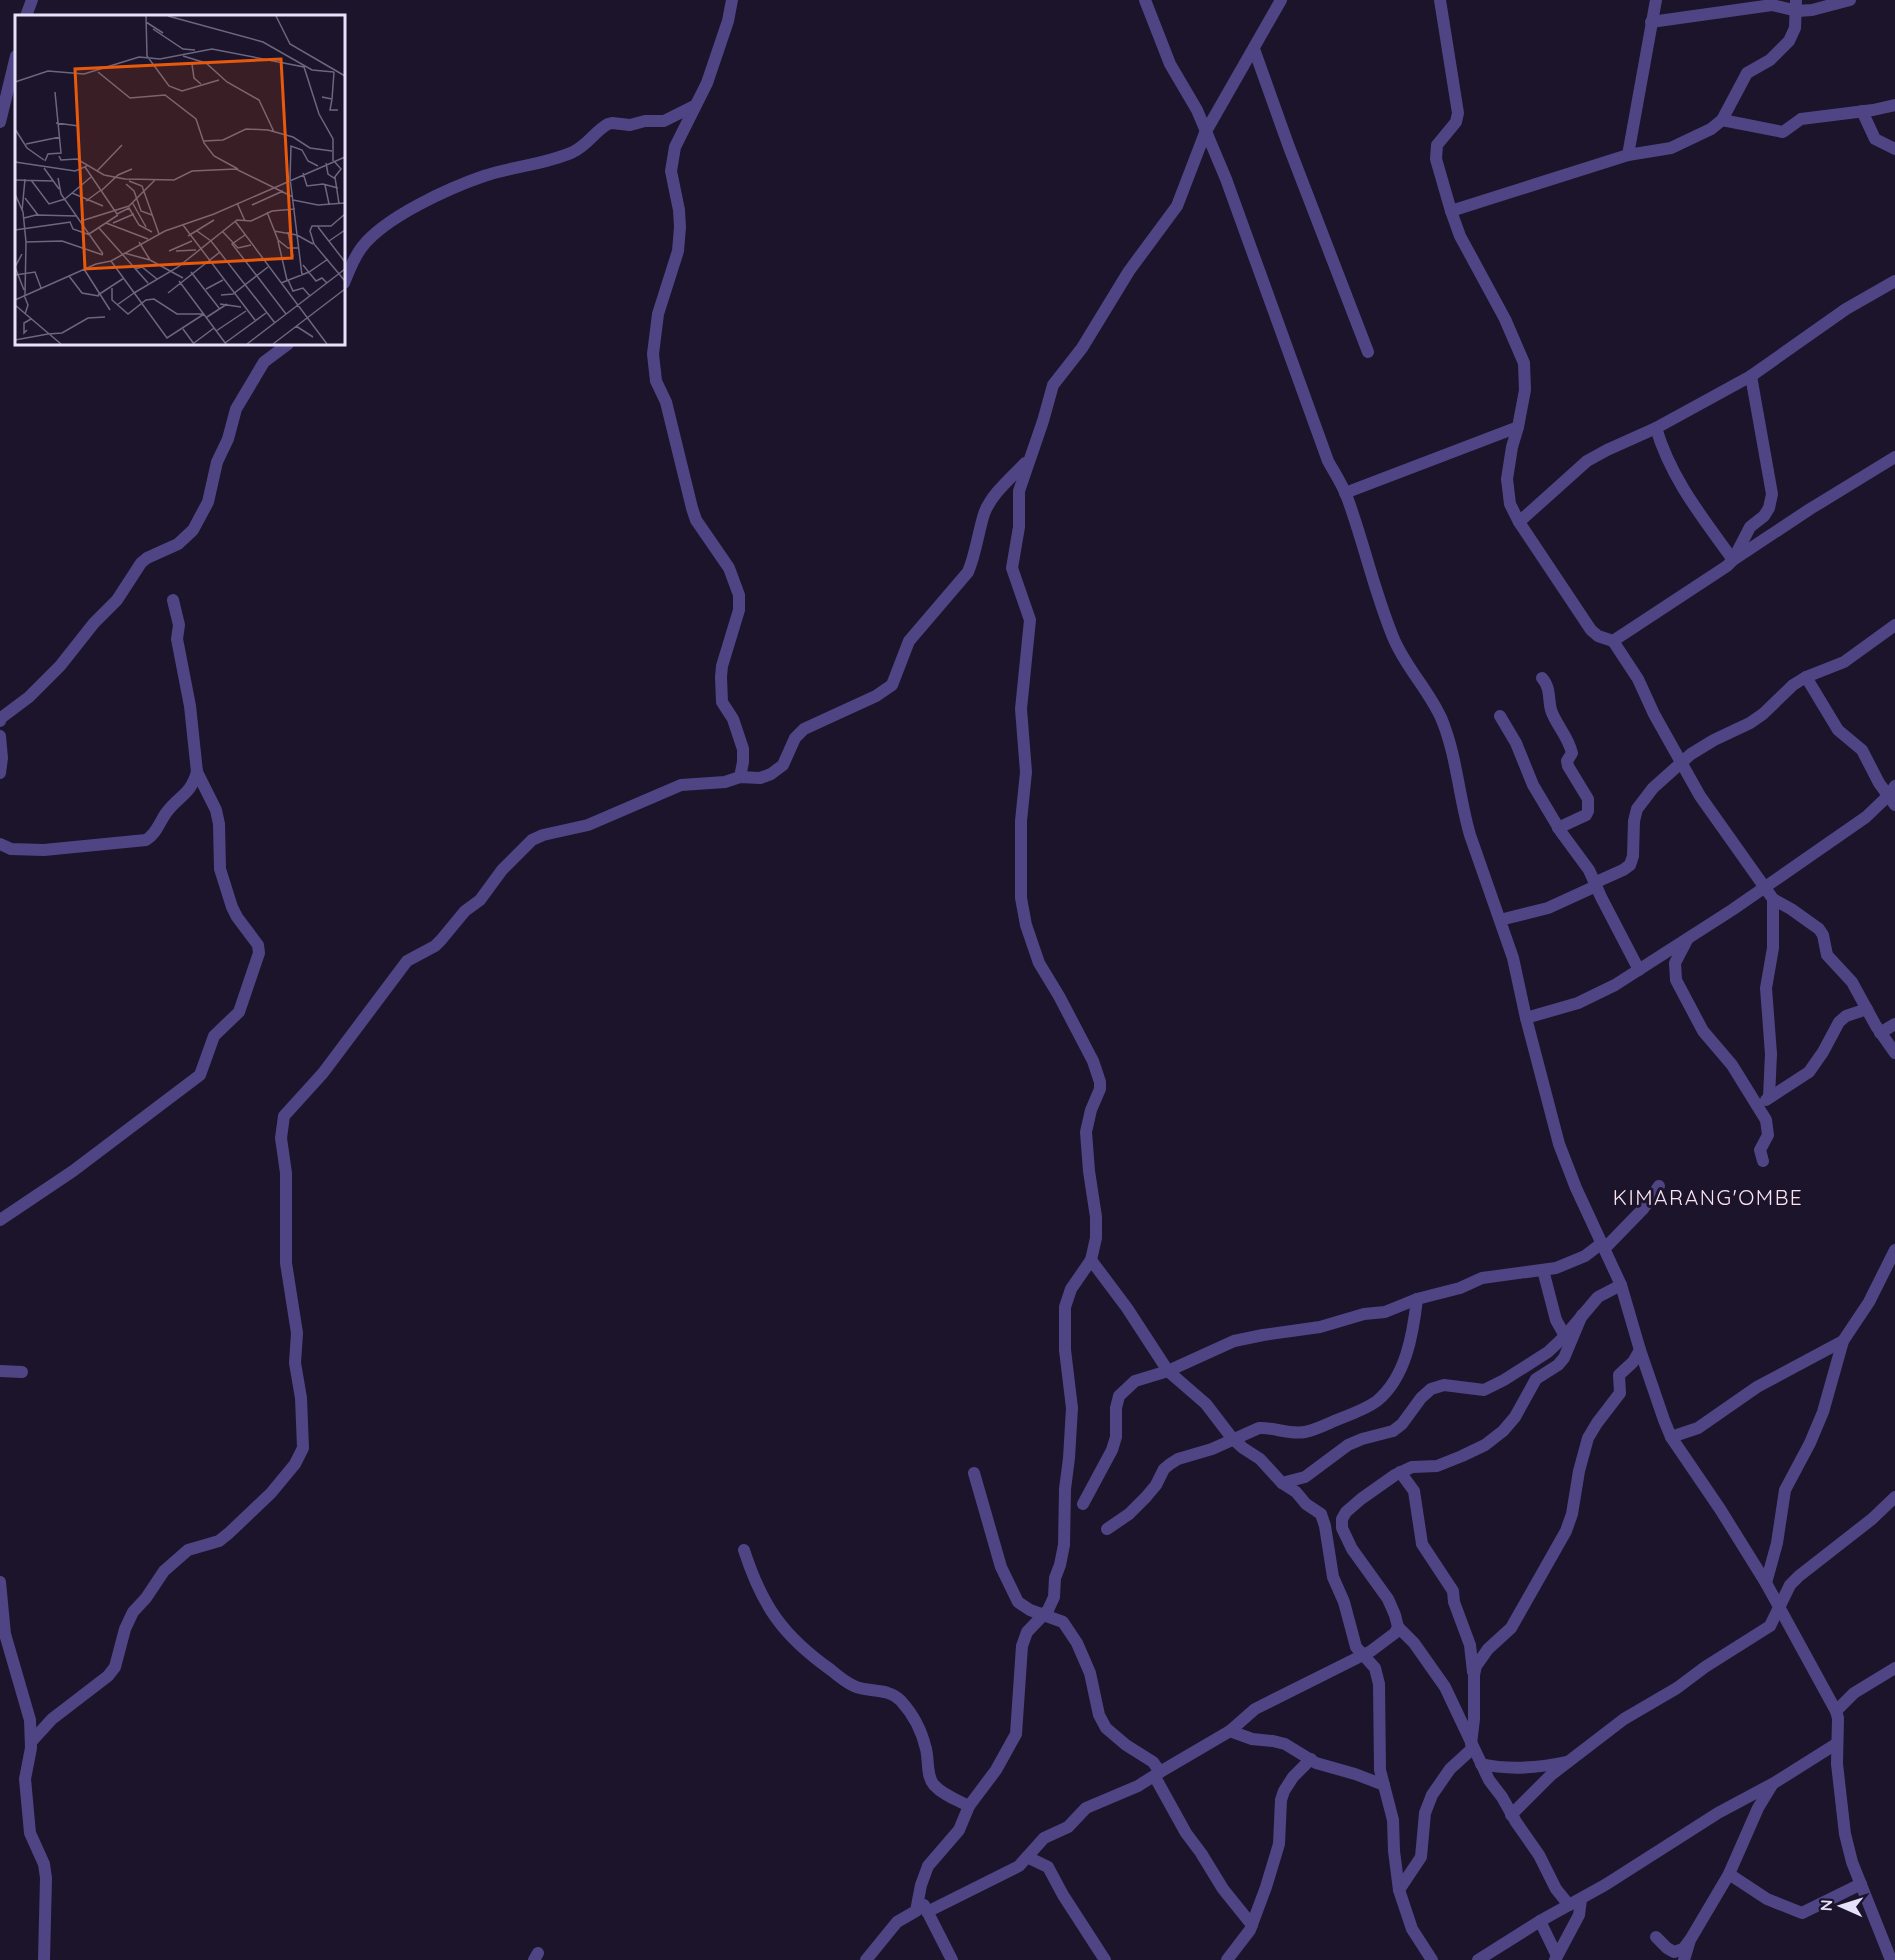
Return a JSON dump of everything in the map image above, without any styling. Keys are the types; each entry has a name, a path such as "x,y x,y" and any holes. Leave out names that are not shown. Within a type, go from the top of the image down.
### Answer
{"street":[{"path":"26,15 32,0"},
{"path":"732,0 728,21 710,74 675,147 671,171 680,227 678,243 658,314 653,366 669,413 684,484 696,520 729,568 739,595 739,610 722,666 721,684 722,702 733,719 743,749 740,777"},
{"path":"1145,0 1170,64 1197,110 1226,178 1328,460 1345,493 1393,638 1442,719 1458,778 1465,818 1513,958 1559,1144 1576,1188 1621,1285 1640,1350 1671,1437 1720,1509 1766,1583 1836,1711 1838,1779 1845,1834 1852,1862 1891,1960"},
{"path":"866,1960 897,1922 916,1911 921,1885 928,1866 959,1830 969,1806 996,1770 1016,1734 1022,1646 1027,1632 1048,1610 1054,1597 1055,1578 1064,1545 1065,1489 1072,1408 1065,1350 1065,1307 1071,1289 1091,1260 1096,1238 1096,1217 1086,1132 1087,1122 1100,1089 1098,1072 1059,996 1039,963 1030,939 1021,898 1021,821 1026,772 1021,709 1030,620 1013,577 1012,559 1019,527 1019,491 1053,385 1082,348 1129,271 1177,206 1205,132 1281,0"},
{"path":"1440,0 1458,113 1456,122 1437,145 1435,154 1460,236 1505,319 1523,358 1525,390 1507,479 1510,504 1519,522 1591,630 1598,636 1613,641 1638,679 1654,714 1701,796 1773,899 1819,928 1823,935 1827,955 1851,982 1880,1033 1895,1053"},
{"path":"1628,155 1656,0"},
{"path":"1651,22 1772,5 1817,9 1850,0"},
{"path":"1451,211 1628,155 1671,148 1711,129 1722,120 1747,73 1770,60 1789,41 1795,28 1797,6"},
{"path":"1254,48 1289,147 1368,352"},
{"path":"0,122 15,60"},
{"path":"1722,120 1783,132 1801,119 1895,105"},
{"path":"345,281 362,247 378,230 427,200 485,176 553,160 589,142 608,124 630,125 645,121 664,121 694,106"},
{"path":"1862,111 1875,139 1895,149"},
{"path":"1519,522 1587,461 1656,428 1751,376 1846,309 1895,281"},
{"path":"0,719 29,697 60,666 94,623 117,600 144,561 178,544 193,530 208,502 218,462 228,439 236,409 264,362 287,345"},
{"path":"1733,560 1750,527 1764,516 1769,508 1772,494 1751,376"},
{"path":"1345,493 1518,427"},
{"path":"1656,428 1671,469 1733,560"},
{"path":"1613,641 1810,509 1895,457"},
{"path":"31,1742 52,1719 108,1676 115,1667 125,1629 133,1612 146,1598 164,1571 188,1550 219,1540 229,1533 271,1493 300,1456 303,1436 295,1362 297,1334 285,1250 286,1173 281,1138 284,1116 323,1073 406,961 435,946 465,911 480,900 502,870 532,840 568,828 588,825 681,785 725,782 740,777 760,778 771,774 783,765 795,738 804,729 876,696 892,685 909,641 968,572 985,512 991,501 1030,458"},
{"path":"0,1220 73,1171 200,1075 214,1036 239,1012 250,973 257,960 258,945 237,917 225,889 218,860 220,831 216,810 197,771 190,706 177,639 179,625 173,600"},
{"path":"1500,920 1548,908 1630,864 1633,856 1634,821 1637,809 1653,788 1702,747 1763,714 1793,685 1806,677 1844,662 1895,625"},
{"path":"1526,1018 1578,1004 1606,990 1766,888 1893,796 1879,783 1862,750 1838,730 1806,677"},
{"path":"1542,678 1548,688 1551,709 1570,745 1572,753 1567,761 1568,766 1589,804 1586,815 1558,828"},
{"path":"1500,716 1516,743 1533,785 1558,828 1589,870 1639,970"},
{"path":"0,736 2,758 0,773"},
{"path":"0,844 11,849 44,850 146,840 156,831 171,808 189,790 197,771"},
{"path":"1769,1097 1771,1054 1766,987 1773,948 1773,899"},
{"path":"1688,938 1675,963 1676,980 1686,994 1703,1031 1732,1065 1758,1107 1768,1130 1760,1150 1763,1161"},
{"path":"1758,1107 1769,1097 1809,1072 1839,1022 1846,1016 1867,1009"},
{"path":"1880,1033 1895,1024"},
{"path":"1083,1504 1112,1450 1116,1437 1116,1408 1119,1396 1136,1381 1168,1371 1234,1341 1320,1327 1371,1313 1385,1312 1417,1299 1460,1288 1482,1278 1556,1268 1603,1246 1643,1209 1659,1186"},
{"path":"1766,1583 1777,1543 1785,1490 1810,1443 1823,1412 1844,1341 1869,1302 1895,1250"},
{"path":"1091,1260 1127,1308 1168,1371 1206,1404 1232,1438 1260,1459 1281,1483 1296,1492 1306,1504 1320,1514 1325,1526 1334,1577 1344,1602 1356,1647 1375,1668 1378,1678 1380,1770 1393,1820 1399,1890 1412,1929 1432,1960"},
{"path":"1543,1270 1556,1320 1565,1336"},
{"path":"1281,1483 1305,1477 1348,1445 1393,1431 1402,1424 1420,1398 1431,1389 1444,1385 1475,1390 1490,1388 1536,1361 1565,1336 1598,1297 1621,1285"},
{"path":"1107,1529 1129,1514 1156,1485 1164,1469 1178,1459 1212,1449 1232,1438 1259,1428 1309,1431 1377,1401 1393,1384 1400,1370 1410,1336 1417,1299"},
{"path":"1569,1905 1556,1889 1539,1856 1511,1815 1481,1764 1445,1688 1414,1643 1398,1627 1388,1599 1352,1549 1342,1528 1342,1519 1346,1512 1361,1499 1400,1472 1412,1467 1437,1466 1485,1445 1503,1431 1515,1417 1536,1379 1558,1365 1564,1358 1582,1315"},
{"path":"1671,1437 1698,1428 1757,1388 1844,1341"},
{"path":"1474,1675 1481,1657 1511,1628 1566,1531 1572,1514 1581,1461 1588,1438 1620,1393 1619,1375 1633,1362 1640,1350"},
{"path":"0,1371 22,1372"},
{"path":"1399,1890 1421,1857 1425,1813 1432,1795 1450,1769 1472,1746 1474,1719 1474,1675 1470,1645 1454,1602 1454,1591 1422,1544 1414,1491 1400,1472"},
{"path":"974,1473 1001,1567 1018,1602 1025,1608 1063,1622 1077,1643 1090,1673 1099,1715 1106,1728 1126,1745 1153,1762 1186,1833 1223,1889 1252,1925"},
{"path":"1511,1815 1551,1775 1624,1719 1677,1688 1705,1667 1770,1626 1790,1585 1872,1519 1895,1497"},
{"path":"744,1550 750,1569 771,1613 786,1631 812,1658 847,1682 864,1689 892,1693 900,1700 912,1715 921,1734 927,1752 929,1775 934,1785 947,1795 969,1806"},
{"path":"0,1582 5,1634 30,1720 31,1742 25,1779 30,1833 44,1864 46,1878 44,1960"},
{"path":"927,1912 1019,1866 1034,1846 1044,1838 1068,1827 1086,1808 1138,1786 1230,1731 1255,1709 1362,1655 1395,1633 1398,1627"},
{"path":"1836,1711 1854,1693 1895,1668"},
{"path":"1230,1731 1252,1739 1265,1739 1285,1744 1322,1766 1355,1774 1384,1785"},
{"path":"1478,1960 1718,1813 1774,1783 1836,1744"},
{"path":"1227,1960 1246,1937 1252,1925 1279,1844 1282,1796 1293,1776 1311,1759"},
{"path":"1481,1764 1513,1768 1570,1761"},
{"path":"1656,1937 1674,1952 1683,1949 1690,1940 1729,1874 1758,1808 1774,1783"},
{"path":"1027,1857 1048,1867 1063,1895 1106,1960"},
{"path":"1729,1874 1767,1899 1787,1909 1802,1913 1861,1884"},
{"path":"920,1898 952,1960"},
{"path":"1556,1958 1579,1915 1581,1899"},
{"path":"1540,1921 1556,1958"},
{"path":"1684,1960 1690,1940"}],"district":[{"name":"KIMARANG'OMBE","path":"1708,1198"}]}
